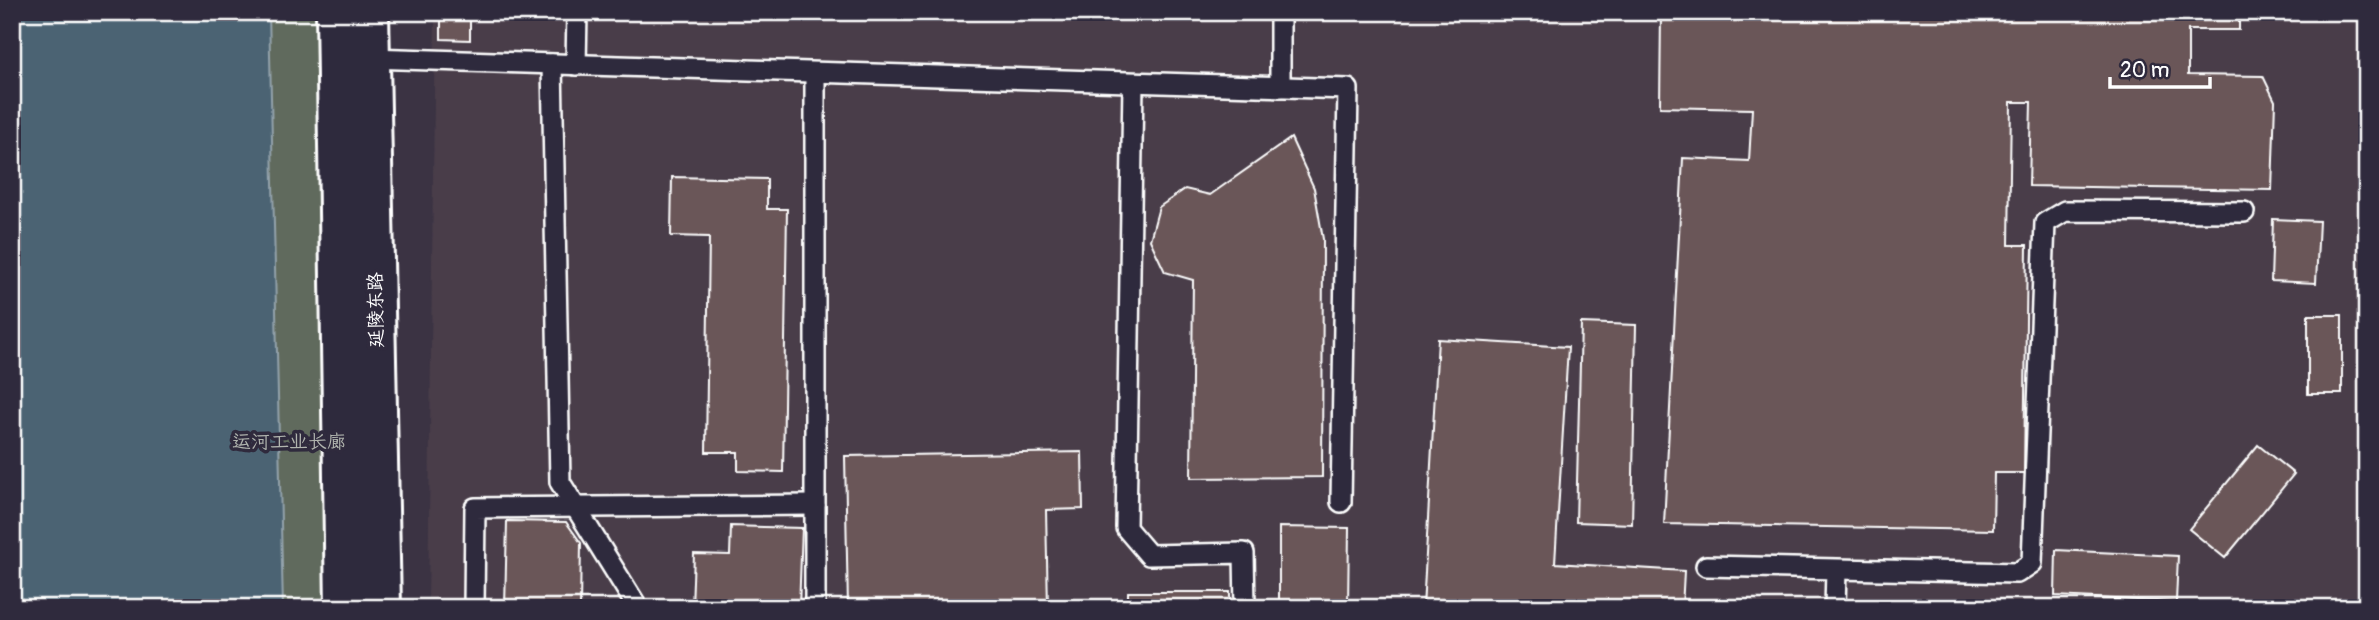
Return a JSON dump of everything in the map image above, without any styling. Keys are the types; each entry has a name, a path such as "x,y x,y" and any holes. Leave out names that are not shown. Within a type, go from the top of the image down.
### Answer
{"main road":[{"name":"延陵东路","path":"336,12 345,608"},
{"name":"延陵东路","path":"369,12 382,608"}],"lane":[{"path":"576,65 577,12"},
{"path":"1280,12 1280,87"},
{"path":"369,58 1348,89 1341,502"},
{"path":"552,64 559,482 638,608"},
{"path":"815,73 815,608"},
{"path":"1133,83 1126,528 1149,555 1244,553 1245,608"},
{"path":"1706,566 2017,573 2032,563 2045,223 2065,211 2244,212"},
{"path":"474,608 475,508 815,505"},
{"path":"1835,608 1836,569"}],"shaded area":[{"path":"435,12 2367,12 2367,608 428,608"}],"green space":[{"name":"运河工业长廊","path":"251,12 323,12 331,608 250,608"}],"water":[{"path":"12,12 269,12 283,608 12,608"}],"building":[{"path":"441,12 470,12 470,40 441,39"},
{"path":"1661,12 2239,12 2239,30 2188,30 2188,75 2263,76 2275,101 2272,190 2029,186 2031,102 2011,102 2009,245 2027,245 2024,473 1994,473 1993,530 1664,524 1683,158 1749,161 1752,109 1660,107"},
{"path":"1291,138 1314,188 1323,239 1322,477 1191,478 1193,280 1165,272 1150,240 1159,207 1185,189 1210,195"},
{"path":"672,177 767,179 767,209 787,209 783,472 738,471 738,452 706,452 709,237 671,236"},
{"path":"2273,219 2319,221 2316,283 2271,281"},
{"path":"2308,315 2342,315 2342,394 2308,394"},
{"path":"1581,323 1636,325 1632,524 1576,522"},
{"path":"1438,339 1568,347 1555,563 1684,571 1682,608 1423,608"},
{"path":"2258,445 2294,474 2225,558 2189,529"},
{"path":"1082,452 1083,509 1046,510 1048,608 848,608 845,456"},
{"path":"507,521 566,522 581,543 580,608 505,608"},
{"path":"731,526 802,528 799,608 692,608 694,554 730,555"},
{"path":"1279,527 1349,528 1348,608 1279,608"},
{"path":"2056,550 2178,556 2176,602 2055,596"},
{"path":"1128,592 1230,592 1230,608 1128,608"},
{"path":"1876,601 1959,608 1876,608"}]}
